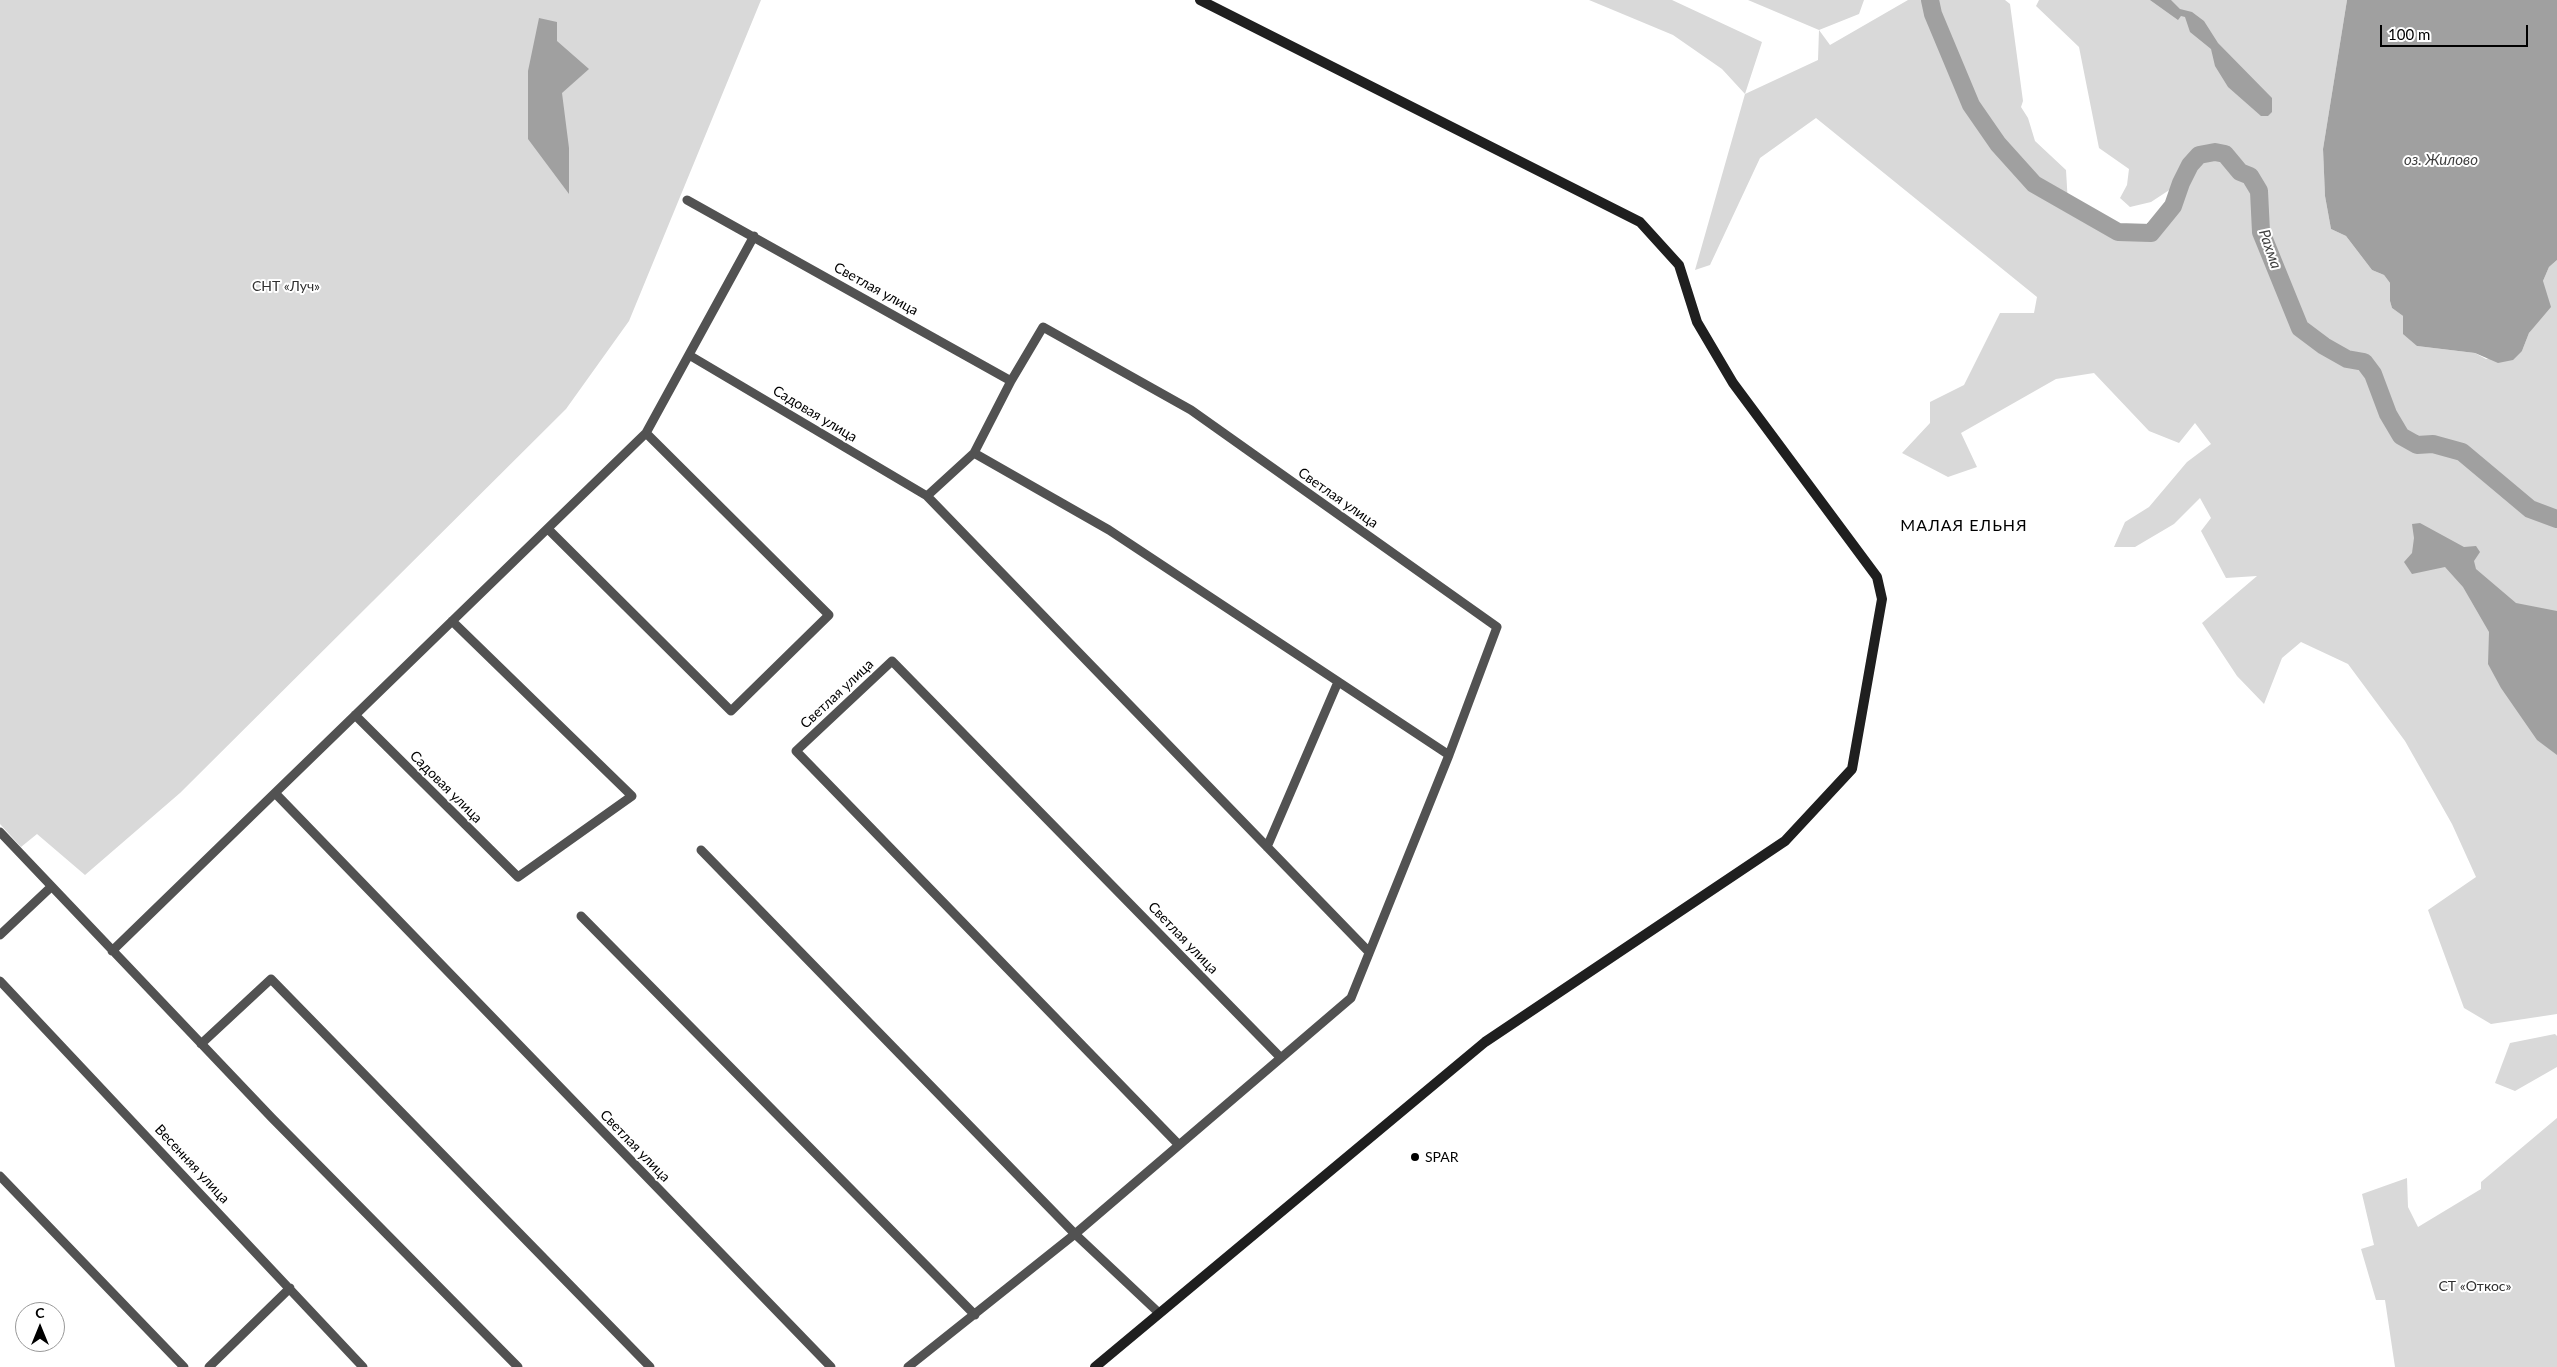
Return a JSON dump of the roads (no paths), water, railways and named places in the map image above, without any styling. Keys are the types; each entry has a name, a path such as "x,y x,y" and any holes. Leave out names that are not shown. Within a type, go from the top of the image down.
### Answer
{"street":[{"path":"1095,1367 1484,1042 1785,842 1852,769 1882,598 1877,577 1733,383 1697,322 1678,265 1640,222 1200,0"},
{"name":"Светлая улица","path":"687,200 1011,381 1043,327 1191,410 1497,627 1449,755 1351,998 1075,1234 908,1367"},
{"path":"112,950 646,433 754,236"},
{"name":"Садовая улица","path":"689,355 927,496"},
{"path":"1011,381 974,453 927,496 1369,952"},
{"path":"548,528 731,710 829,615 646,433"},
{"path":"974,453 1109,530 1449,755"},
{"name":"Садовая улица","path":"355,716 518,877 632,796 452,621"},
{"name":"Светлая улица","path":"1179,1145 796,751 892,661 1281,1058"},
{"path":"1267,847 1338,682"},
{"name":"Светлая улица","path":"275,793 831,1367"},
{"path":"0,832 201,1044 518,1367"},
{"path":"701,850 1075,1234 1159,1313"},
{"path":"0,935 51,887"},
{"path":"581,916 975,1315"},
{"path":"201,1044 271,979 650,1367"},
{"name":"Весенняя улица","path":"0,981 363,1367"},
{"path":"0,1176 184,1367"},
{"path":"209,1367 290,1288"}],"water":[{"path":"2150,0 2171,0 2180,9 2192,12 2204,21 2218,43 2272,98 2272,112 2268,116 2261,116 2228,87 2215,66 2211,49 2190,32 2185,17 2181,16 2178,20"},
{"name":"оз. Жилово","path":"2347,0 2557,0 2557,260 2549,267 2543,281 2551,307 2529,333 2522,351 2513,360 2498,363 2475,353 2417,346 2403,334 2403,316 2392,308 2390,301 2390,283 2384,275 2372,270 2346,236 2331,229 2325,196 2323,149"},
{"path":"539,18 557,22 557,41 589,69 562,93 569,148 569,194 528,139 528,71"},
{"path":"2420,523 2464,547 2476,546 2480,552 2474,561 2476,569 2516,603 2557,611 2557,755 2537,740 2501,688 2488,664 2489,632 2463,587 2445,567 2412,574 2404,562 2412,553 2414,538 2412,524"}],"waterway":[{"name":"Рахма","path":"1930,0 1933,14 1971,105 1998,144 2034,184 2118,232 2151,233 2173,206 2190,165 2199,155 2215,152 2225,154 2240,172 2250,176 2259,191 2261,232 2300,328 2324,346 2347,359 2364,362 2373,374 2388,414 2401,436 2417,445 2433,444 2462,452 2530,509 2557,519"}],"place":[{"name":"SPAR","path":"1415,1157"}],"district":[{"name":"МАЛАЯ ЕЛЬНЯ","path":"1964,526"}],"park label":[{"name":"СНТ «Луч»","path":"286,286"},
{"name":"СТ «Откос»","path":"2475,1286"}]}
